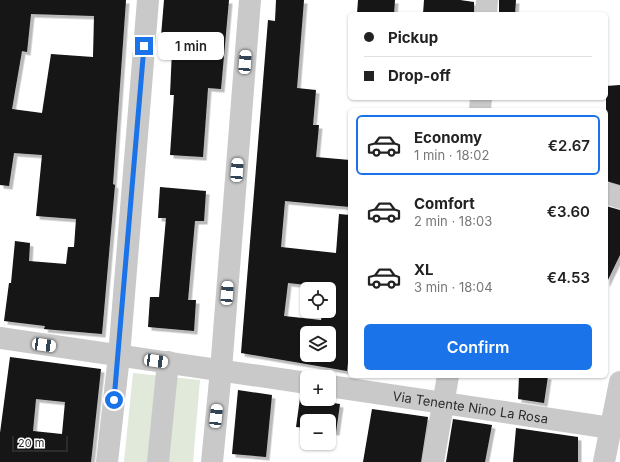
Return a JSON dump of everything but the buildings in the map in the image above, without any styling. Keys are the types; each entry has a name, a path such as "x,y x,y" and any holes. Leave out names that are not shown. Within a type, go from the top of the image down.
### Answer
{"street":[{"path":"107,462 119,356 148,0"},
{"path":"212,462 221,370 250,0"},
{"path":"486,12 487,0"},
{"path":"608,195 620,198"},
{"path":"0,338 300,382"},
{"path":"158,462 168,362"},
{"path":"433,462 448,378"},
{"path":"604,462 620,382"},
{"name":"Via Tenente Nino La Rosa","path":"336,387 611,428"}],"green space":[{"path":"133,373 200,380 193,462 124,462"}],"route":[{"path":"114,400 119,356 144,46"}]}
